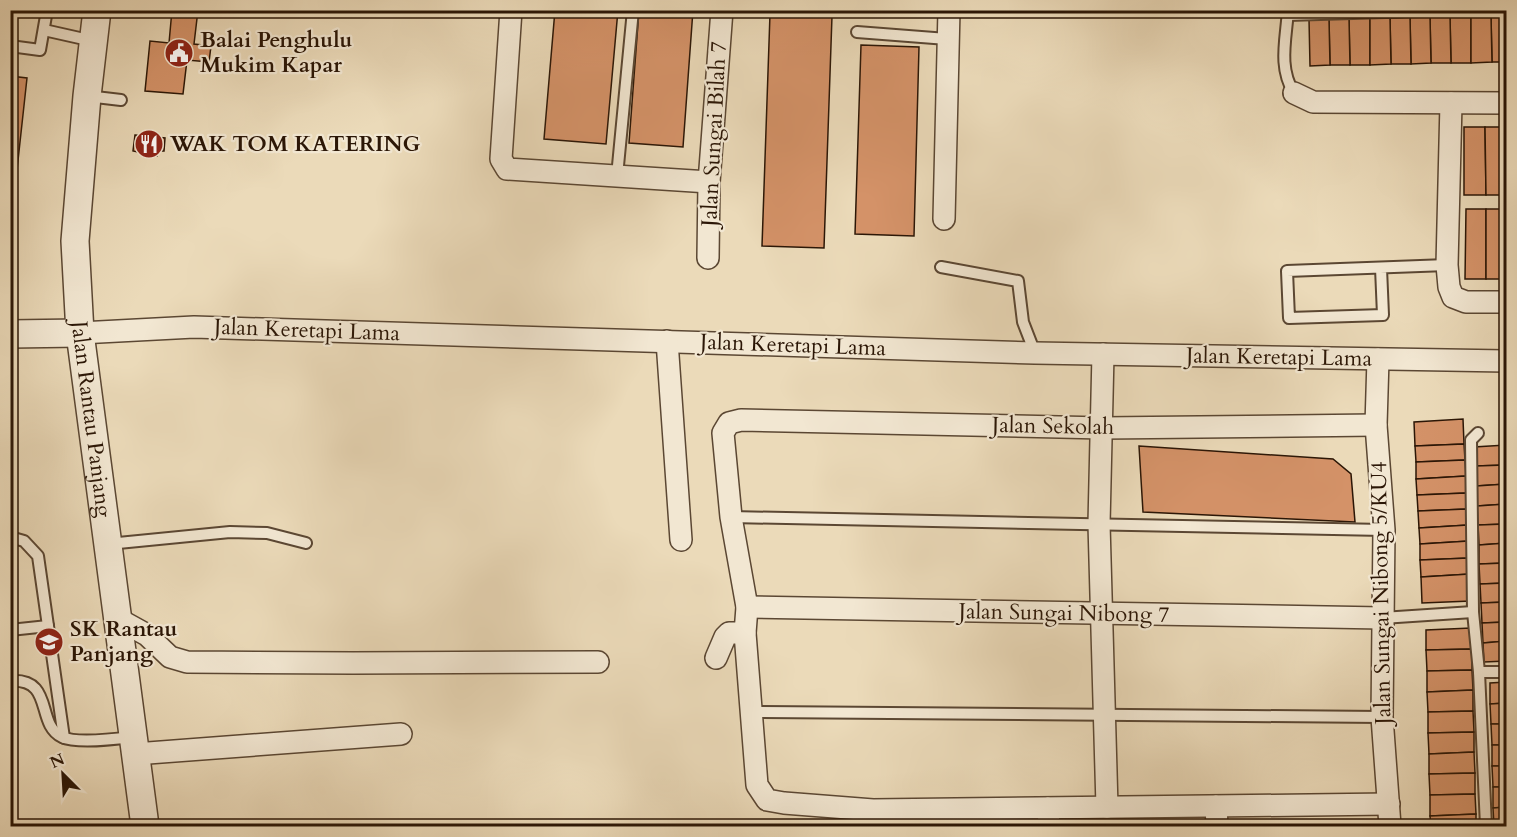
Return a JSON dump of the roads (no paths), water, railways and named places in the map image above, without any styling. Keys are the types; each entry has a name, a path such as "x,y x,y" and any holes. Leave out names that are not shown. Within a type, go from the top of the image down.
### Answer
{"street":[{"name":"Jalan Rantau Panjang","path":"97,10 87,96 75,241 80,333 145,826"},
{"path":"512,10 501,159 507,169 709,182"},
{"name":"Jalan Sungai Bilah 7","path":"708,258 709,182 722,10"},
{"path":"944,219 949,10"},
{"path":"1294,93 1313,102 1506,103"},
{"path":"1451,103 1447,265 1449,287 1454,297 1466,302 1506,302"},
{"name":"Jalan Keretapi Lama","path":"80,333 194,327 1035,353 1506,361"},
{"path":"10,334 80,333"},
{"path":"667,341 681,540"},
{"path":"1103,354 1099,524 1107,807"},
{"name":"Jalan Sungai Nibong 5/KU4","path":"1378,359 1377,425 1384,530 1382,717 1390,826"},
{"name":"Jalan Sekolah","path":"731,516 723,434 729,423 741,420 1103,428 1377,425"},
{"path":"731,516 747,607 745,633 757,785 767,800 873,818 1048,817 1107,807 1217,816 1389,804"},
{"name":"Jalan Sungai Nibong 7","path":"747,607 1382,618"},
{"path":"118,619 147,635 171,657 187,662 598,662"},
{"path":"716,658 729,633 745,633"},
{"path":"134,746 401,734"}],"lane":[{"path":"10,46 40,50 47,10"},
{"path":"617,176 633,10"},
{"path":"1294,93 1286,81 1284,58 1288,13 1450,10"},
{"path":"44,30 93,41"},
{"path":"856,32 947,39"},
{"path":"87,96 121,100"},
{"path":"1381,268 1383,315 1288,318 1287,271 1447,265"},
{"path":"941,267 1018,281 1023,322 1035,353"},
{"path":"1478,433 1471,440 1473,612 1479,672 1486,826"},
{"path":"731,516 1384,530"},
{"path":"108,544 230,532 267,533 306,543"},
{"path":"10,537 24,541 39,556 64,738"},
{"path":"1382,618 1473,612"},
{"path":"10,630 48,626"},
{"path":"1479,672 1506,672"},
{"path":"10,681 22,680 34,686 42,697 48,720 54,731 64,738 134,746"},
{"path":"753,712 1382,717"}],"place":[{"name":"Balai Penghulu Mukim Kapar","path":"179,53"},
{"name":"WAK TOM KATERING","path":"149,144"},
{"name":"SK Rantau Panjang","path":"49,642"}]}
